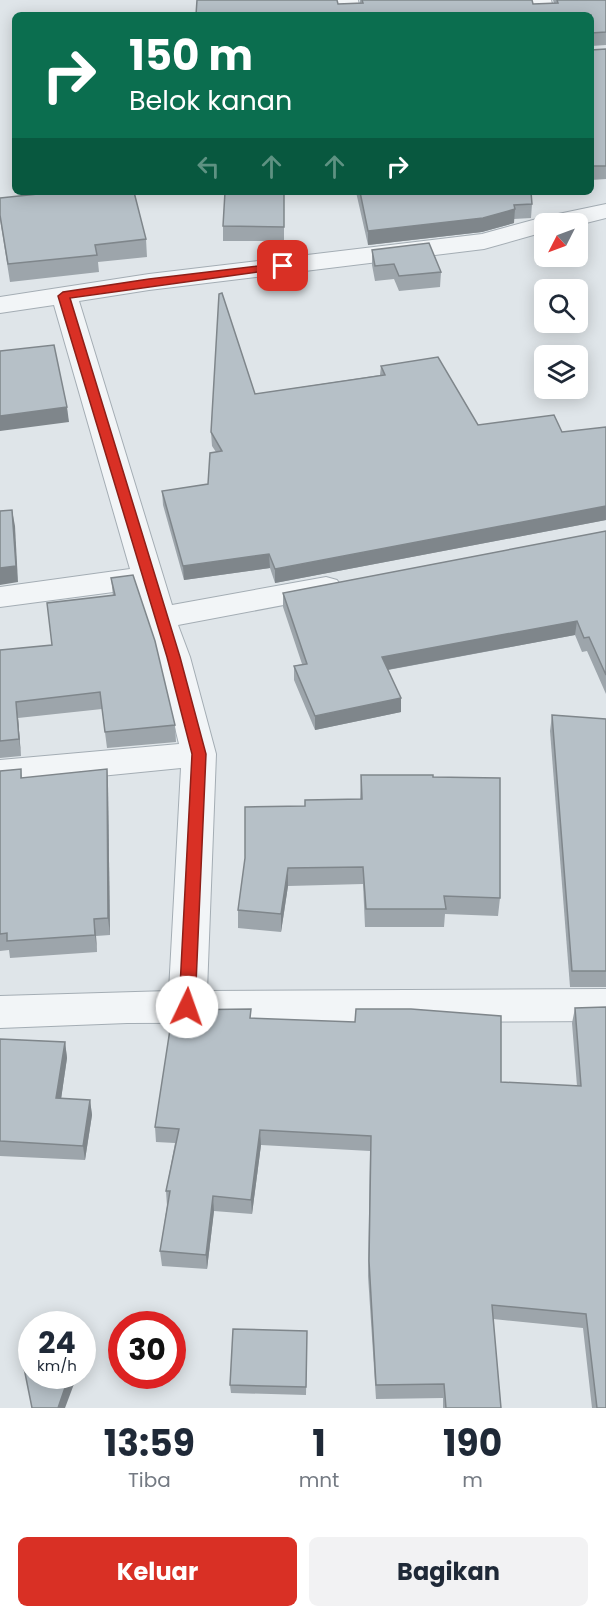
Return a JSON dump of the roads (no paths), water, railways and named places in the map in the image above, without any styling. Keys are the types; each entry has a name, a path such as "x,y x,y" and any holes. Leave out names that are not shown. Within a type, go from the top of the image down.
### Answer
{"street":[{"path":"588,215 606,211"},
{"path":"0,305 149,282 484,242 534,227"},
{"path":"63,296 147,577 174,657 199,754 187,1007"},
{"path":"0,597 147,577"},
{"path":"160,618 353,581"},
{"path":"0,773 199,754"},
{"path":"0,1012 187,1007 606,1005"}]}
